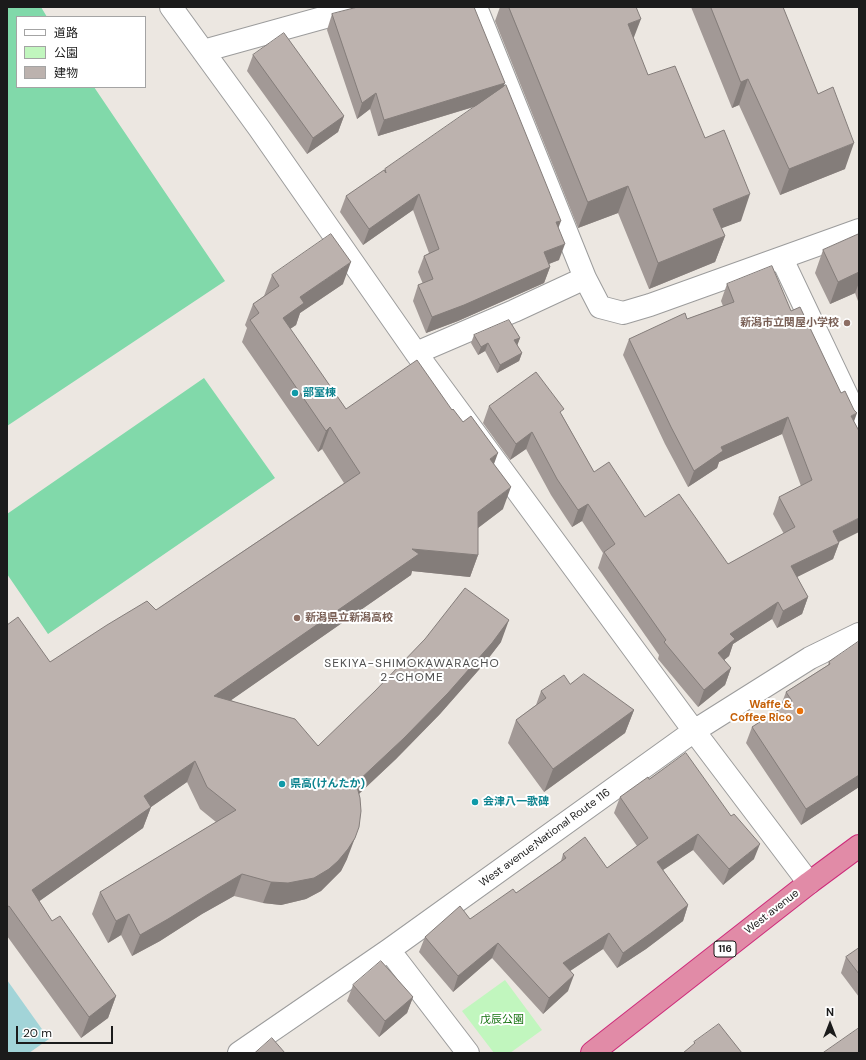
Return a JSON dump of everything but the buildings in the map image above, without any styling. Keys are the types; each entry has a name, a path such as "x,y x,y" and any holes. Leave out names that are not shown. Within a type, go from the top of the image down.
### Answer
{"highway":[{"name":"West avenue","path":"592,1053 809,883 859,846"}],"street":[{"path":"171,7 259,128 416,353 694,731 809,883"},
{"path":"203,51 362,7"},
{"path":"476,7 585,278 600,306 623,313 782,259 859,230"},
{"path":"782,259 859,421"},
{"path":"416,353 514,311 585,278"},
{"name":"West avenue;National Route 116","path":"239,1053 389,950 694,731 810,658 859,634"},
{"path":"389,950 468,1053"}],"green space":[{"path":"7,7 41,7 46,16 16,16 16,88 95,88 225,281 7,426"},
{"path":"204,378 275,478 48,634 7,574 7,514"},
{"name":"戊辰公園","path":"505,980 542,1030 510,1053 494,1053 462,1011"}],"water":[{"path":"7,980 49,1039 29,1053 7,1053"}],"place":[{"name":"新潟市立関屋小学校","path":"847,323"},
{"name":"部室棟","path":"295,393"},
{"name":"新潟県立新潟高校","path":"297,618"},
{"name":"Waffe & Coffee Rico","path":"800,711"},
{"name":"県高(けんたか)","path":"282,784"},
{"name":"会津八一歌碑","path":"475,802"}],"district":[{"name":"SEKIYA-SHIMOKAWARACHO 2-CHOME","path":"412,671"}]}
